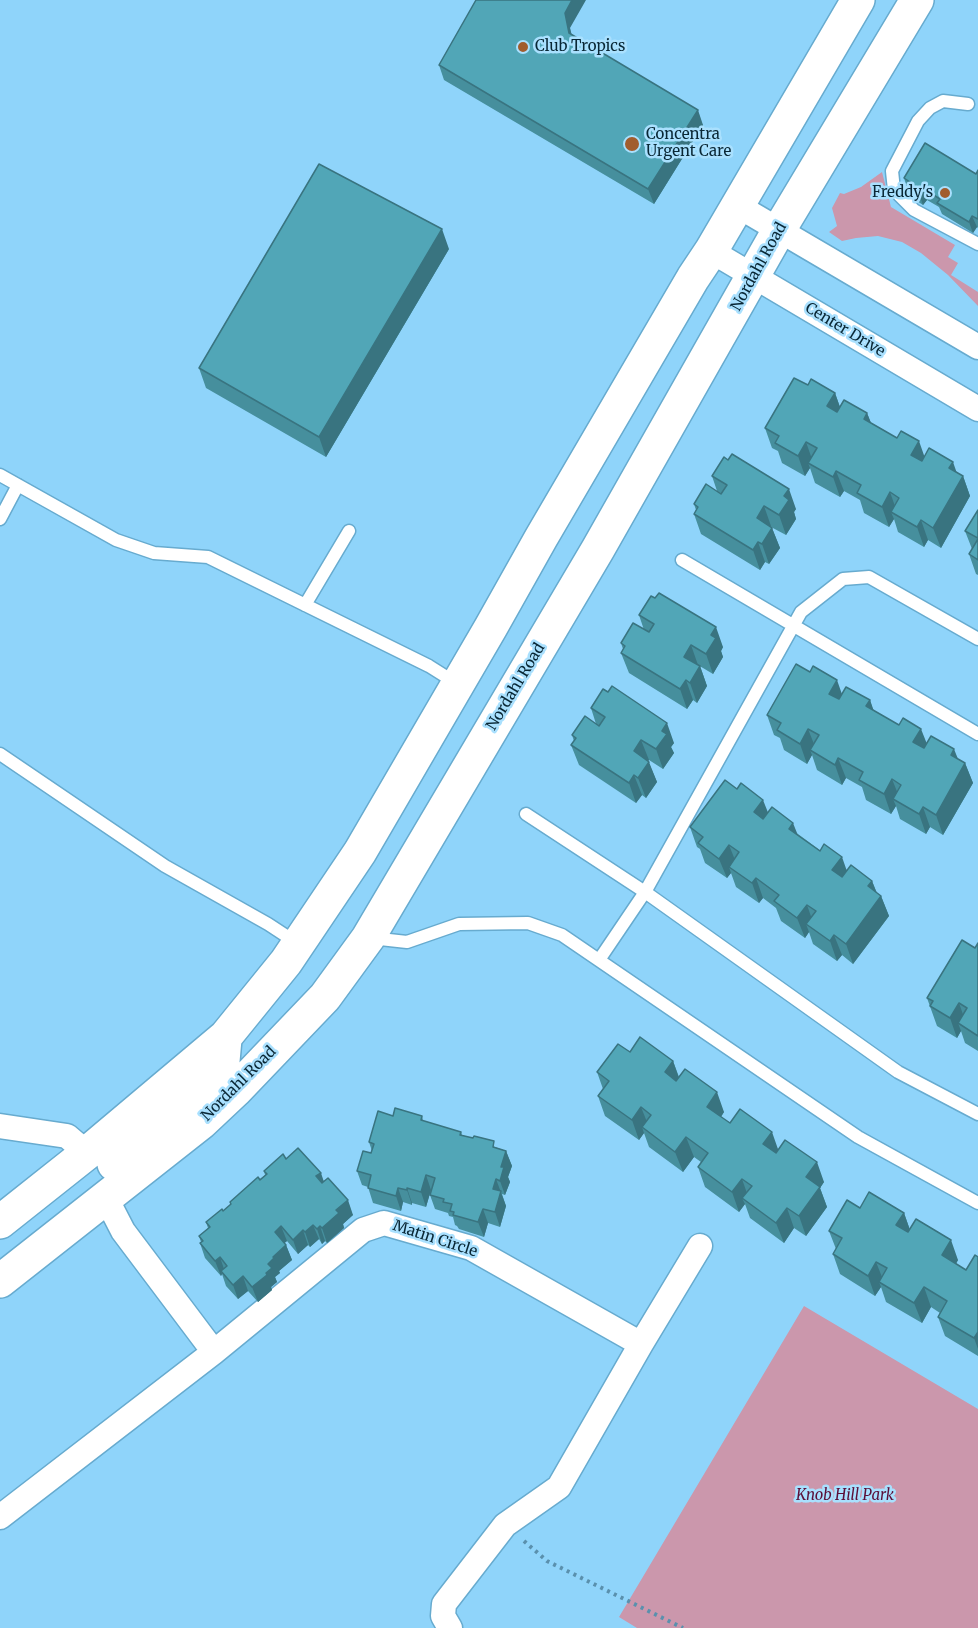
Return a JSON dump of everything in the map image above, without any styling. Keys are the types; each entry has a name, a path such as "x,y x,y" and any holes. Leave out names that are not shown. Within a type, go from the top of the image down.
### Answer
{"main road":[{"path":"0,1222 87,1153 226,1036 286,962 360,852 693,278 738,206 858,0"},
{"name":"Nordahl Road","path":"0,1281 202,1122 325,997 368,938 598,549 779,230 917,0"},
{"path":"457,683 503,709"},
{"path":"106,1198 115,1159 209,1081 223,1061 226,1036"},
{"path":"0,1253 65,1206 87,1153"}],"street":[{"path":"738,206 978,347"},
{"name":"Center Drive","path":"711,251 978,409"},
{"path":"0,1126 67,1136 87,1153"},
{"path":"106,1198 123,1231 214,1352"},
{"name":"Matin Circle","path":"0,1516 214,1352 363,1230 384,1223 471,1248 641,1344"},
{"path":"450,1628 443,1616 444,1604 505,1525 559,1487 700,1246"}],"lane":[{"path":"968,104 943,101 930,108 918,121 892,171 894,190 914,210 978,244"},
{"path":"0,475 116,540 154,553 208,557 429,666 457,683"},
{"path":"0,519 18,485"},
{"path":"305,605 349,531"},
{"path":"682,560 978,734"},
{"path":"599,960 645,892 801,612 843,579 869,577 978,639"},
{"path":"0,754 165,866 268,924 298,944"},
{"path":"526,814 645,892 898,1072 978,1114"},
{"path":"368,938 407,942 459,924 528,922 562,934 858,1137 978,1203"}],"path":[{"path":"505,1525 548,1561 683,1628"}],"green space":[{"path":"882,172 891,207 955,245 948,257 958,263 951,275 978,292 978,306 948,275 921,253 902,242 878,236 842,241 829,232 837,226 832,208 840,193 844,194 861,187"},
{"name":"Knob Hill Park","path":"804,1306 978,1409 978,1628 637,1628 619,1617"}],"building":[{"path":"476,0 572,0 565,13 569,33 698,110 648,189 439,65"},
{"name":"Freddy's","path":"925,143 976,174 978,170 978,219 972,216 969,222 937,203 940,199 922,188 919,194 910,188 913,184 904,178"},
{"path":"319,164 442,229 319,437 199,368"},
{"path":"794,378 808,385 811,379 835,393 827,406 837,412 844,400 867,413 864,419 897,438 901,431 919,441 911,455 922,461 929,448 953,462 949,468 963,476 933,528 921,520 917,527 891,512 899,498 890,492 882,507 857,493 861,485 836,471 833,477 808,463 817,448 806,442 798,456 775,443 779,436 765,428"},
{"path":"732,454 789,489 784,496 789,500 779,515 764,506 757,518 772,528 762,544 758,542 753,550 694,514 698,507 694,504 706,484 721,494 727,485 712,476 724,457 728,460"},
{"path":"978,510 978,538 965,531"},
{"path":"978,539 978,560 969,554"},
{"path":"659,593 716,627 711,635 716,638 706,654 691,645 684,657 700,666 690,683 686,680 680,689 621,653 625,646 621,643 633,623 649,632 654,624 639,615 651,596 655,598"},
{"path":"796,664 810,672 813,666 837,680 829,694 839,699 846,687 870,700 866,706 899,725 903,718 921,729 913,742 924,748 931,736 954,749 951,755 965,763 936,815 923,807 919,814 893,799 901,785 892,779 884,794 859,780 863,772 838,758 835,765 810,750 819,735 808,729 800,744 777,730 781,723 767,715"},
{"path":"612,686 667,723 662,731 667,734 656,749 641,740 634,751 649,762 638,778 634,775 629,783 571,745 576,738 572,735 585,716 599,726 605,717 591,708 603,689 608,692"},
{"path":"725,780 737,789 741,783 763,800 754,812 763,819 772,807 793,823 789,829 820,851 824,844 842,857 832,870 842,877 851,865 872,881 868,886 881,896 846,944 834,935 830,941 806,924 816,911 807,905 797,918 774,901 779,895 756,878 752,883 729,867 739,852 729,845 719,859 698,843 703,837 690,827"},
{"path":"962,940 975,948 978,943 978,1036 958,1023 967,1008 959,1003 950,1018 930,1006 933,1001 927,998"},
{"path":"640,1037 673,1061 665,1072 676,1081 685,1069 717,1092 707,1107 730,1123 740,1109 772,1132 763,1144 776,1153 785,1140 817,1162 806,1177 820,1187 799,1216 787,1208 776,1223 742,1198 752,1186 742,1179 732,1192 698,1167 708,1153 686,1137 675,1152 642,1127 651,1115 641,1107 632,1120 598,1096 609,1081 597,1072 618,1044 630,1052"},
{"path":"395,1108 422,1116 421,1120 461,1132 460,1135 494,1141 493,1147 506,1151 500,1181 496,1179 493,1189 501,1191 495,1212 483,1209 478,1222 453,1215 454,1212 450,1211 452,1204 430,1195 435,1178 426,1175 421,1192 398,1188 396,1196 368,1188 371,1175 357,1171 363,1151 371,1153 374,1144 369,1142 378,1111 393,1116"},
{"path":"298,1148 321,1173 316,1176 322,1183 328,1178 348,1200 336,1210 339,1213 322,1228 320,1226 317,1229 313,1225 305,1232 303,1230 293,1240 281,1226 275,1232 286,1245 268,1264 272,1268 266,1273 267,1275 252,1287 243,1276 233,1285 221,1271 227,1266 220,1257 215,1261 200,1243 203,1241 199,1236 210,1227 206,1222 222,1209 223,1211 258,1177 260,1180 267,1174 264,1171 283,1154 286,1159"},
{"path":"869,1192 904,1213 896,1225 908,1232 916,1219 951,1240 942,1255 966,1270 975,1255 978,1257 978,1332 974,1338 938,1317 947,1301 924,1287 914,1303 879,1282 887,1268 876,1262 868,1276 833,1254 842,1238 829,1231 847,1200 860,1208"}],"place":[{"name":"Club Tropics","path":"523,47"},
{"name":"Concentra Urgent Care","path":"632,144"},
{"name":"Freddy's","path":"945,193"}]}
